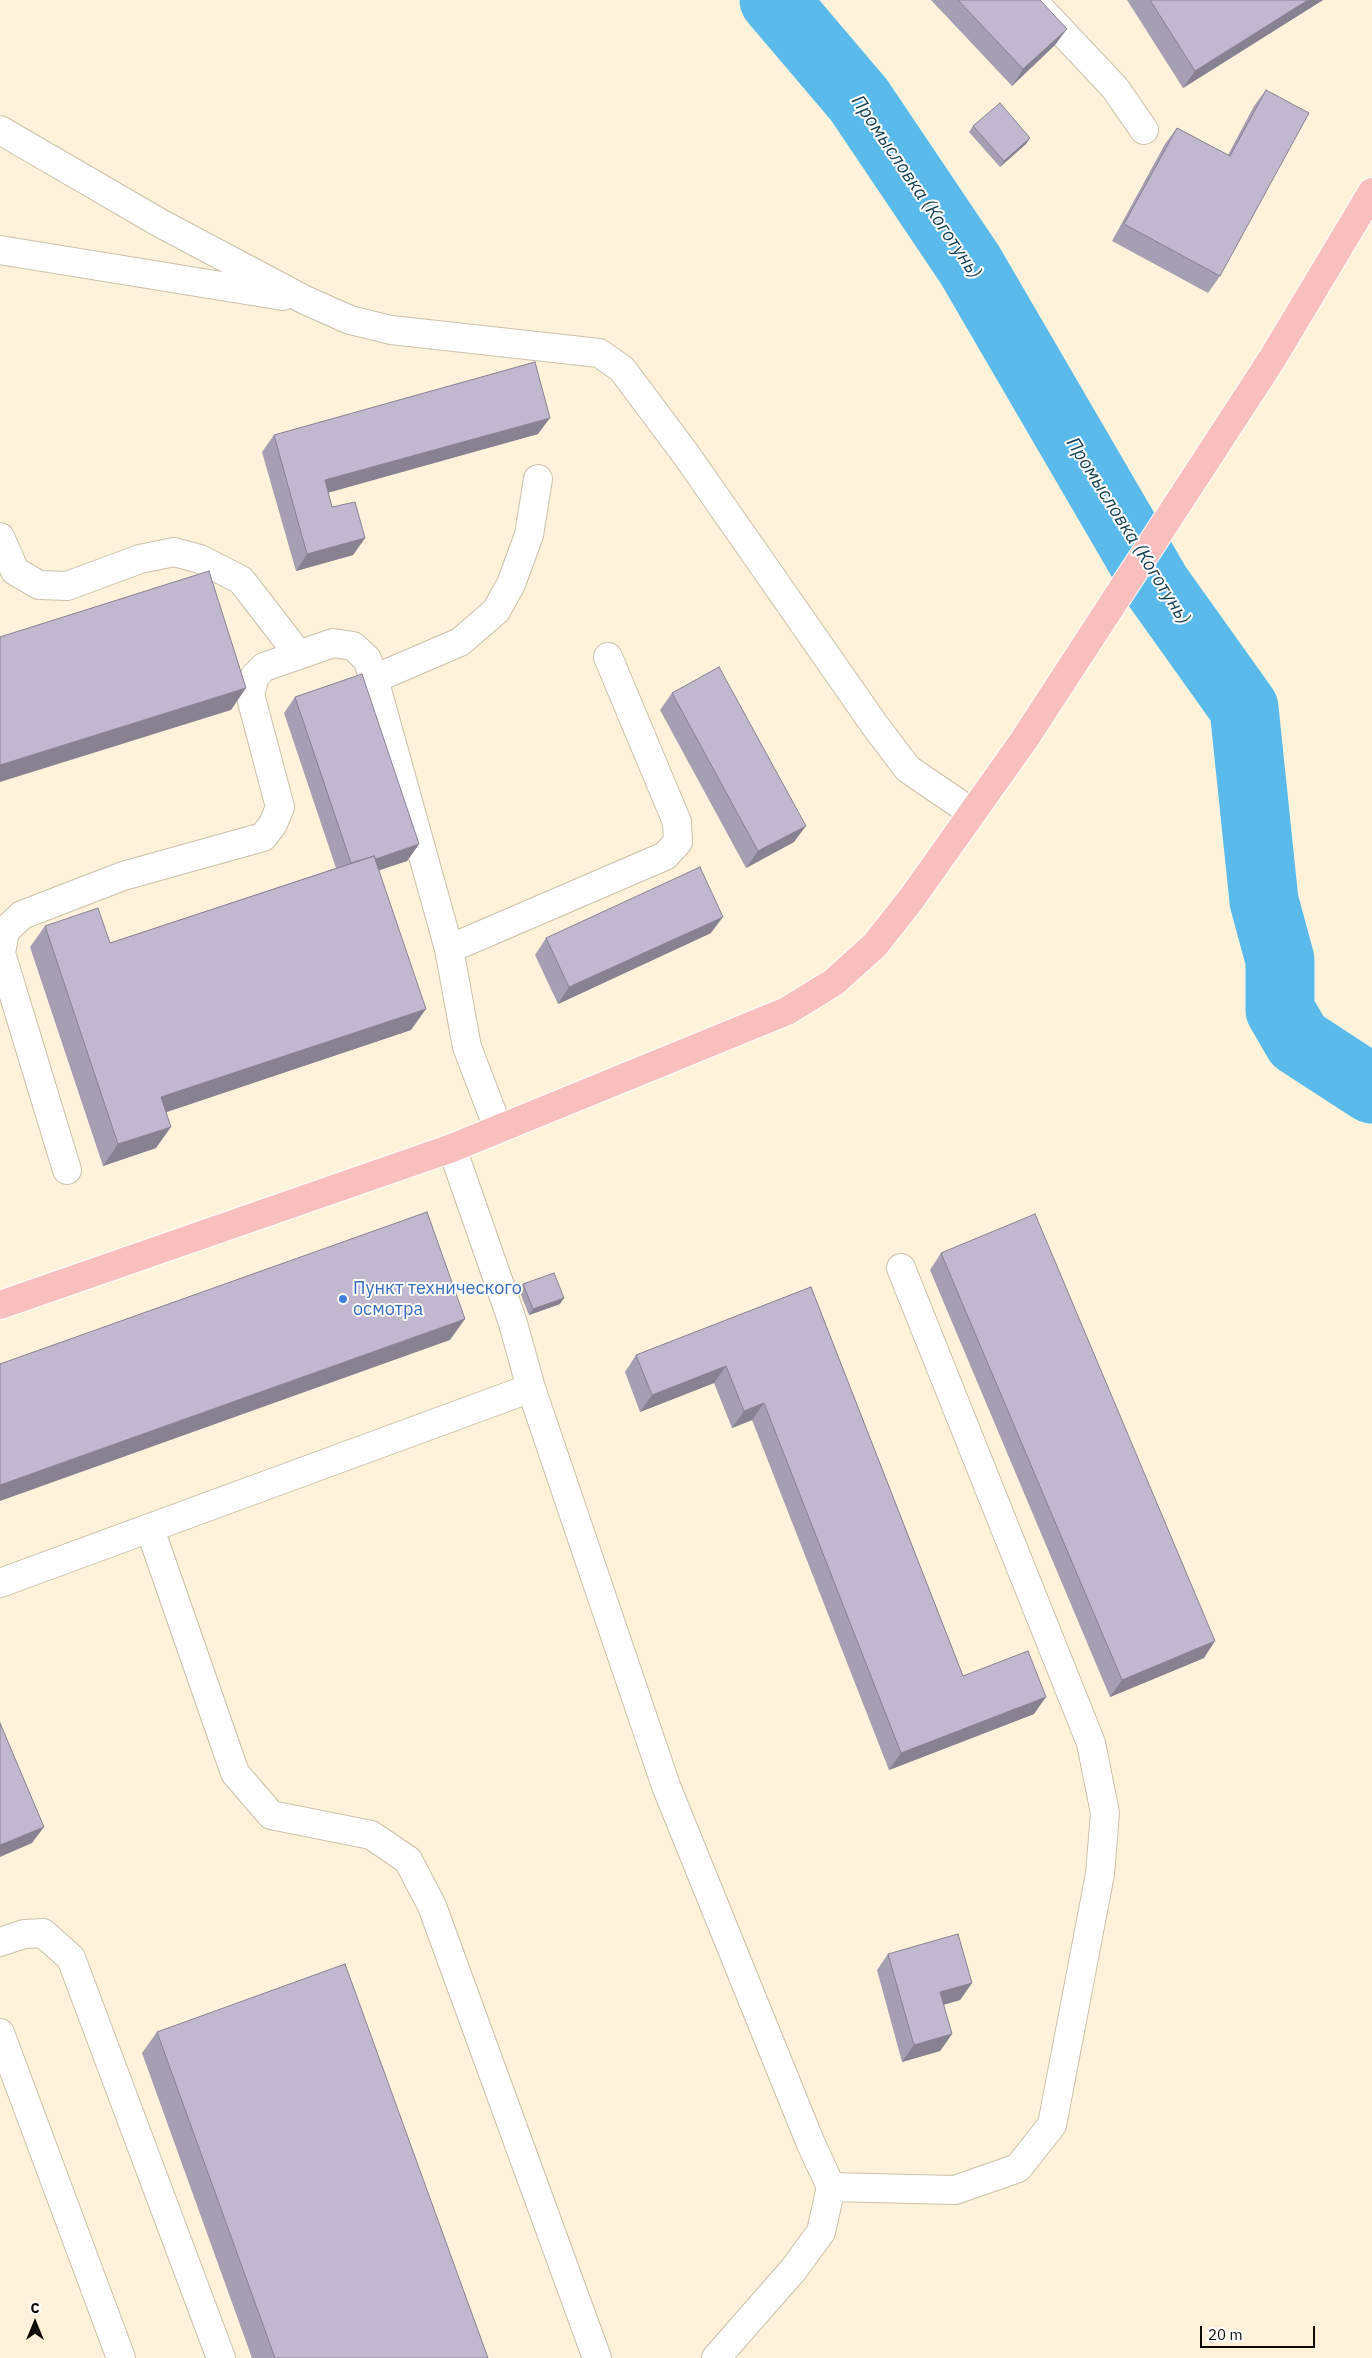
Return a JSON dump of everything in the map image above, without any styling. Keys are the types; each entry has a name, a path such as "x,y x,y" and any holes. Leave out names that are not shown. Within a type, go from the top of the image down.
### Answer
{"main road":[{"path":"0,1305 452,1148 787,1011 834,982 875,945 912,898 1024,740 1272,359 1372,192"}],"street":[{"path":"1032,0 1115,88 1144,130"},
{"path":"0,130 160,222 305,300 364,325 450,338 527,344 599,354 622,369 687,456 876,727 908,769 972,812"},
{"path":"0,250 305,300"},
{"path":"374,679 460,642 496,611 511,584 528,535 538,479"},
{"path":"0,537 15,571 39,585 67,586 140,559 174,552 200,559 241,580 299,655"},
{"path":"67,1170 1,953 4,931 22,915 123,876 263,837 273,824 280,807 250,694 255,676 264,667 334,643 353,646 367,659 374,679 449,949 467,1047 498,1128"},
{"path":"449,949 665,856 678,842 677,822 608,657"},
{"path":"452,1148 512,1320 531,1388 666,1786 831,2187 821,2232 794,2269 716,2358"},
{"path":"831,2187 956,2190 1018,2168 1052,2125 1100,1874 1105,1813 1091,1743 901,1268"},
{"path":"0,1583 531,1388"},
{"path":"150,1529 235,1773 271,1815 371,1835 408,1860 432,1906 596,2358"},
{"path":"0,1942 24,1934 43,1933 71,1958 221,2358"},
{"path":"0,2033 121,2358"}],"building":[{"path":"958,0 1040,0 1067,29 1023,69"},
{"path":"1150,0 1308,0 1195,71"},
{"path":"1266,90 1309,113 1220,276 1124,224 1177,128 1230,156"},
{"path":"1000,103 1030,138 1004,161 973,126"},
{"path":"535,362 550,418 325,480 332,507 355,502 365,538 307,554 274,435"},
{"path":"209,571 246,688 0,765 0,637"},
{"path":"719,667 806,826 758,851 672,693"},
{"path":"362,674 419,844 376,859 374,856 351,863 295,697"},
{"path":"374,856 426,1009 161,1097 171,1127 118,1144 45,926 98,908 110,943"},
{"path":"700,867 723,917 569,987 546,938"},
{"path":"427,1212 465,1319 0,1485 0,1364"},
{"path":"1035,1214 1215,1641 1122,1680 941,1253"},
{"path":"554,1273 564,1298 533,1309 523,1284"},
{"path":"811,1287 963,1676 1028,1651 1046,1697 901,1753 764,1403 744,1411 726,1366 652,1395 636,1355"},
{"path":"0,1723 44,1827 0,1845"},
{"path":"958,1934 972,1983 940,1992 952,2034 914,2045 888,1954"},
{"path":"345,1964 488,2358 275,2358 157,2032"}],"waterway":[{"name":"Промысловка (Коготунь)","path":"774,0 859,100 970,265 1157,586 1244,708 1264,901 1280,960 1280,1010 1298,1041 1372,1089"}],"place":[{"name":"Пункт технического осмотра","path":"343,1299"}]}
